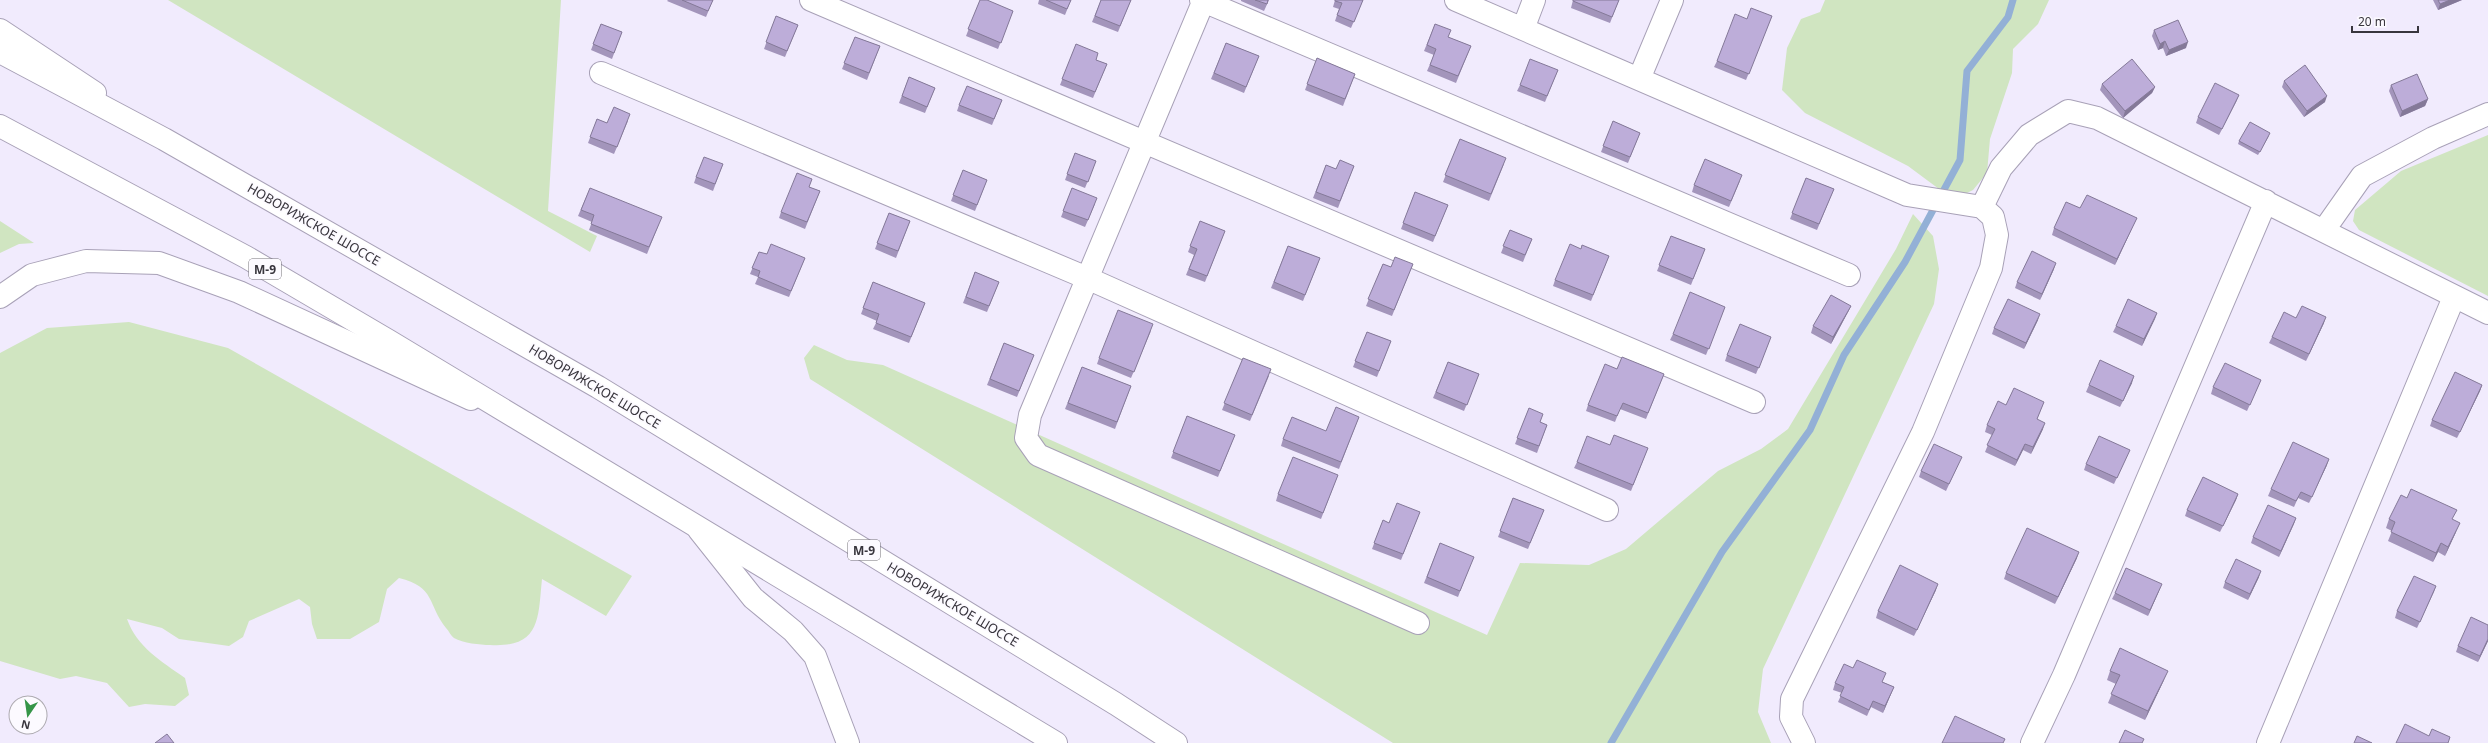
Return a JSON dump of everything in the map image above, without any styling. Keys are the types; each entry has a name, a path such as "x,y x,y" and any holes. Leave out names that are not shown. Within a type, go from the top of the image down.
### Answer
{"main road":[{"path":"811,0 1754,402"},
{"path":"1418,623 1038,455 1026,438 1030,415 1203,0 1850,275"},
{"path":"1456,0 1907,195 1982,207 1993,217 1997,235 1992,268 1923,432 1792,699 1792,717 1804,743"},
{"path":"1523,28 1534,0"},
{"path":"1639,79 1672,0"},
{"name":"М-9","path":"0,30 164,139"},
{"name":"НОВОРИЖСКОЕ ШОССЕ","path":"0,52 164,139 598,387 1116,704 1176,743"},
{"path":"601,73 1087,278 1607,510"},
{"path":"1982,207 2001,168 2029,135 2068,111 2097,118 2488,313"},
{"path":"2324,230 2362,176 2433,138 2488,114"},
{"name":"М-9","path":"0,126 246,258 389,341 699,530 1056,743"},
{"path":"2032,743 2064,675 2266,201"},
{"name":"М-9","path":"0,297 32,274 86,261 159,263 239,292 524,424"},
{"path":"2268,743 2454,297"},
{"path":"699,530 753,598 793,631 815,656 848,743"}],"green space":[{"path":"168,0 561,0 548,211 597,236 590,252"},
{"path":"1825,0 2049,0 2038,24 2013,49 2012,73 1990,139 1987,173 1973,190 1963,195 1939,189 1908,166 1805,113 1782,90 1787,48 1801,19 1820,12"},
{"path":"2488,135 2488,296 2359,230 2353,221 2355,210 2401,171"},
{"path":"1913,214 1933,236 1939,269 1934,304 1763,669 1758,712 1771,743 1393,743 810,379 804,358 814,345 847,360 883,365 1487,635 1520,563 1589,565 1626,549 1718,471 1761,449 1788,429 1896,249"},
{"path":"0,221 34,243 19,244 0,253"},
{"path":"129,322 228,348 632,576 606,616 542,579 539,606 534,628 528,636 507,645 477,644 454,638 440,619 425,591 411,582 399,578 387,589 379,622 350,639 317,639 312,624 310,607 299,599 249,621 243,637 229,646 179,639 162,628 127,619 131,629 143,645 151,653 185,678 189,695 175,706 145,704 129,707 107,683 76,676 60,679 0,661 0,353 47,328"}],"building":[{"path":"682,0 713,0 708,11"},
{"path":"980,0 987,0 1013,11 1001,43 968,29"},
{"path":"1046,0 1071,0 1067,9"},
{"path":"1101,0 1131,0 1120,26 1095,16"},
{"path":"1255,0 1268,0 1267,4"},
{"path":"1335,0 1363,0 1354,22 1337,15 1342,3"},
{"path":"1573,0 1619,0 1612,17"},
{"path":"2438,0 2450,0 2440,4"},
{"path":"1751,8 1772,16 1749,74 1717,61 1735,14 1747,19"},
{"path":"776,16 798,25 787,51 766,42"},
{"path":"2178,20 2188,42 2169,50 2165,41 2160,44 2154,30"},
{"path":"601,24 622,32 614,53 593,44"},
{"path":"1435,24 1451,30 1448,37 1471,46 1458,76 1430,65 1436,49 1427,45"},
{"path":"855,37 880,46 869,73 844,63"},
{"path":"1226,43 1259,56 1246,87 1214,73"},
{"path":"1076,44 1098,53 1096,60 1107,64 1095,92 1062,79"},
{"path":"1317,58 1355,74 1345,99 1307,84"},
{"path":"1530,59 1558,70 1547,96 1520,85"},
{"path":"2132,59 2155,87 2125,111 2102,84"},
{"path":"2305,65 2327,96 2307,111 2284,81"},
{"path":"2417,74 2428,99 2402,111 2391,85"},
{"path":"909,77 935,88 927,107 902,96"},
{"path":"2215,83 2239,95 2222,129 2198,117"},
{"path":"967,86 1002,100 994,119 959,105"},
{"path":"614,107 630,114 617,147 590,137 597,119 607,123"},
{"path":"1613,121 1640,133 1630,157 1603,146"},
{"path":"2250,122 2270,133 2260,152 2239,141"},
{"path":"1460,139 1506,158 1491,194 1445,175"},
{"path":"1075,153 1096,161 1088,182 1067,174"},
{"path":"704,157 723,164 715,184 696,177"},
{"path":"1705,159 1742,175 1731,201 1694,185"},
{"path":"1340,160 1354,166 1340,201 1316,192 1326,165 1336,169"},
{"path":"963,170 987,180 977,205 953,195"},
{"path":"797,173 812,179 809,187 820,191 807,222 781,212"},
{"path":"1806,178 1834,189 1819,224 1792,213"},
{"path":"590,188 662,217 649,247 591,224 594,215 581,210"},
{"path":"1072,188 1097,198 1088,220 1063,211"},
{"path":"1415,192 1448,205 1435,236 1403,223"},
{"path":"2087,195 2137,218 2117,259 2054,228 2066,202 2080,208"},
{"path":"889,213 910,221 898,251 877,243"},
{"path":"1200,221 1225,231 1207,276 1189,269 1197,249 1190,246"},
{"path":"1510,230 1532,239 1525,255 1503,246"},
{"path":"1671,236 1705,249 1693,279 1659,265"},
{"path":"771,244 805,258 791,291 758,277 760,271 752,268 759,252 767,254"},
{"path":"1570,244 1581,249 1582,245 1609,256 1593,295 1555,280"},
{"path":"1288,246 1320,258 1305,295 1274,282"},
{"path":"2032,251 2056,263 2042,294 2017,282"},
{"path":"1395,257 1413,264 1394,310 1368,299 1383,264 1391,267"},
{"path":"975,272 999,282 989,306 966,297"},
{"path":"873,282 925,303 911,337 876,323 879,314 863,308"},
{"path":"1690,292 1725,307 1709,349 1673,334"},
{"path":"1831,295 1851,306 1833,337 1813,326"},
{"path":"2008,299 2040,314 2026,343 1994,328"},
{"path":"2128,299 2157,313 2144,339 2116,326"},
{"path":"2302,306 2326,317 2309,354 2272,337 2284,312 2296,318"},
{"path":"1118,310 1153,324 1134,372 1099,358"},
{"path":"1740,324 1771,337 1759,368 1727,355"},
{"path":"1367,332 1391,341 1379,371 1355,361"},
{"path":"1004,343 1034,355 1019,391 990,379"},
{"path":"1622,357 1664,374 1648,413 1623,403 1617,416 1588,405 1605,364 1617,369"},
{"path":"1243,358 1271,369 1252,415 1224,403"},
{"path":"2100,360 2134,376 2123,401 2089,385"},
{"path":"1448,362 1479,374 1467,405 1436,392"},
{"path":"2225,363 2261,380 2250,405 2213,387"},
{"path":"1082,367 1131,386 1117,422 1068,403"},
{"path":"2455,372 2482,385 2460,432 2432,420"},
{"path":"2014,388 2044,402 2037,419 2045,423 2033,447 2025,444 2017,460 1987,445 1995,429 1987,425 1998,401 2006,405"},
{"path":"1336,407 1359,417 1341,462 1283,439 1292,417 1326,431"},
{"path":"1529,408 1543,414 1540,422 1547,425 1539,446 1517,438"},
{"path":"1187,416 1235,435 1220,471 1173,452"},
{"path":"1614,435 1648,448 1633,485 1577,462 1587,436 1610,445"},
{"path":"2099,436 2130,450 2117,478 2086,464"},
{"path":"2293,442 2329,459 2312,497 2301,492 2296,501 2271,489"},
{"path":"1934,444 1962,457 1949,484 1921,471"},
{"path":"1293,457 1338,475 1323,513 1278,494"},
{"path":"2203,477 2238,494 2223,526 2187,510"},
{"path":"2411,489 2457,510 2452,519 2460,523 2448,547 2441,543 2436,553 2391,532 2395,522 2389,519 2401,495 2407,498"},
{"path":"1513,498 1544,510 1530,543 1500,531"},
{"path":"1397,503 1420,512 1403,554 1374,543 1383,520 1389,523"},
{"path":"2268,505 2296,518 2281,551 2253,537"},
{"path":"2027,528 2079,552 2058,597 2006,573"},
{"path":"1440,543 1474,557 1460,591 1427,577"},
{"path":"2236,559 2261,571 2250,594 2225,582"},
{"path":"1900,565 1938,584 1917,630 1878,611"},
{"path":"2126,568 2162,584 2150,610 2115,593"},
{"path":"2414,576 2436,586 2420,622 2397,611"},
{"path":"2471,617 2488,625 2488,639 2480,656 2458,646"},
{"path":"2120,648 2168,671 2148,711 2111,694 2120,675 2110,671"},
{"path":"1857,660 1886,673 1882,682 1894,687 1885,706 1873,701 1869,710 1840,696 1844,687 1835,683 1844,664 1853,668"},
{"path":"1955,716 2005,739 2003,743 1942,743"},
{"path":"2405,724 2429,736 2432,729 2450,737 2448,743 2396,743"},
{"path":"2125,730 2144,739 2142,743 2119,743"},
{"path":"167,734 174,743 155,743"},
{"path":"2357,736 2372,743 2354,743"}],"waterway":[{"path":"1611,743 1722,552 1810,430 1844,355 1905,262 1960,160 1967,71 2008,17 2013,0"}]}
